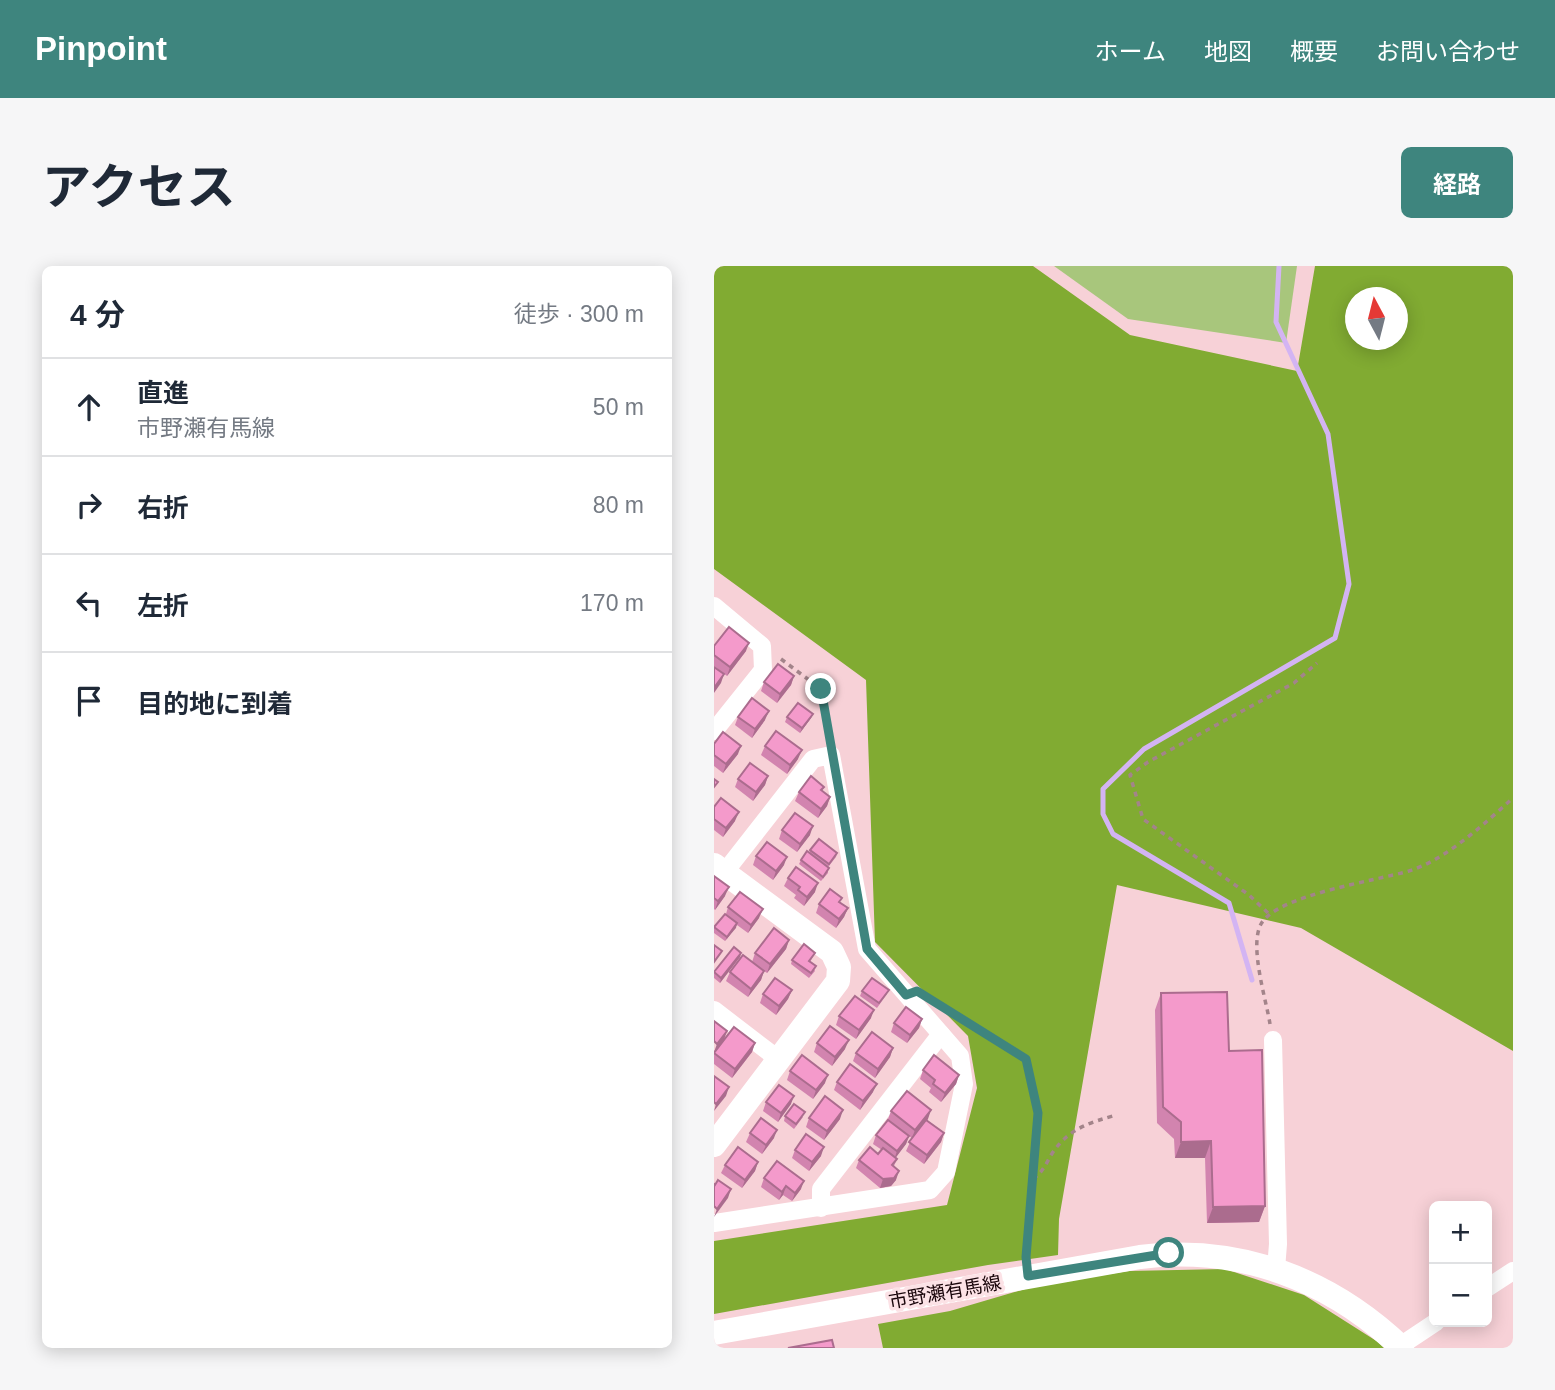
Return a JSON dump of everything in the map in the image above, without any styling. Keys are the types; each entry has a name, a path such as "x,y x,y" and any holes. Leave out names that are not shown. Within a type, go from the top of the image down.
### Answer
{"main road":[{"path":"714,1145 838,981 839,967 832,952 719,869"},
{"name":"市野瀬有馬線","path":"714,1333 1028,1276 1169,1253 1197,1253 1276,1269 1341,1299 1371,1320 1401,1347"}],"street":[{"path":"714,606 762,646 763,670 714,731"},
{"path":"714,1223 930,1190 946,1172 964,1084 960,1056 867,949 831,755 813,759 719,869"},
{"path":"714,1010 778,1059"},
{"path":"821,1208 821,1189 941,1034"},
{"path":"1273,1040 1278,1244 1276,1269"},
{"path":"1492,1286 1513,1271"},
{"path":"1401,1347 1429,1327"}],"path":[{"path":"762,655 775,654 821,689 831,755"},
{"path":"1268,913 1249,895 1143,819 1130,775 1148,762 1294,683 1317,663"},
{"path":"1273,1040 1256,944 1259,927 1268,913 1289,902 1412,870 1464,841 1513,798"},
{"path":"939,1004 1026,1059 1038,1113 1026,1257 1028,1276"},
{"path":"1033,1179 1043,1172 1053,1152 1077,1128 1116,1115"}],"green space":[{"path":"714,266 1033,266 1130,335 1297,371 1315,266 1513,266 1513,1051 1301,928 1117,885 1059,1219 1058,1255 714,1314 714,1241 947,1205 977,1088 968,1036 875,942 866,680 714,569"},
{"path":"1054,266 1297,266 1286,343 1128,319"},
{"path":"1225,1269 1304,1295 1384,1348 883,1348 878,1324 950,1311 1042,1284 1129,1271"}],"building":[{"path":"729,627 749,643 730,667 714,655 714,646"},
{"path":"778,664 794,676 780,694 764,682"},
{"path":"714,667 724,674 714,688"},
{"path":"752,698 769,711 755,729 738,717"},
{"path":"798,703 813,714 802,728 787,717"},
{"path":"776,731 802,750 790,765 765,746"},
{"path":"723,732 741,746 726,764 714,755 714,744"},
{"path":"750,763 768,776 756,792 738,779"},
{"path":"811,776 824,787 821,790 830,797 821,809 799,792"},
{"path":"721,798 739,812 726,828 714,819 714,807"},
{"path":"795,813 813,826 800,844 782,830"},
{"path":"819,839 837,853 829,864 810,850"},
{"path":"767,842 787,857 776,871 756,856"},
{"path":"807,851 829,868 823,877 801,860"},
{"path":"796,867 818,883 807,897 798,890 800,887 788,878"},
{"path":"714,876 729,887 718,901 714,898"},
{"path":"830,889 842,898 839,902 848,908 839,919 819,904"},
{"path":"740,892 763,909 751,925 728,907"},
{"path":"725,914 737,923 727,937 714,927"},
{"path":"774,928 789,940 770,964 755,953"},
{"path":"804,944 815,953 809,961 816,966 811,973 792,960"},
{"path":"714,945 722,951 714,962"},
{"path":"734,947 741,953 721,978 714,972"},
{"path":"743,955 764,971 751,989 730,972"},
{"path":"775,978 792,990 779,1006 763,994"},
{"path":"872,978 889,990 879,1003 862,991"},
{"path":"1227,992 1229,1051 1262,1050 1265,1206 1213,1207 1211,1141 1181,1142 1181,1122 1163,1107 1161,993"},
{"path":"855,996 874,1010 859,1030 839,1016"},
{"path":"906,1007 922,1019 910,1035 894,1023"},
{"path":"714,1021 727,1031 717,1044 714,1041"},
{"path":"830,1026 849,1040 835,1057 817,1043"},
{"path":"734,1027 755,1043 735,1069 714,1053"},
{"path":"872,1032 893,1048 878,1069 856,1053"},
{"path":"802,1055 828,1075 816,1090 790,1071"},
{"path":"934,1055 959,1075 945,1093 933,1084 935,1080 923,1070"},
{"path":"850,1064 877,1084 863,1101 837,1082"},
{"path":"714,1076 729,1087 716,1104 714,1102"},
{"path":"779,1085 794,1096 781,1113 766,1102"},
{"path":"907,1091 931,1110 915,1130 891,1111"},
{"path":"825,1096 843,1110 827,1131 809,1118"},
{"path":"794,1104 805,1112 796,1124 785,1116"},
{"path":"761,1118 777,1130 766,1145 750,1133"},
{"path":"888,1120 909,1136 897,1151 876,1135"},
{"path":"926,1120 944,1133 927,1155 909,1142"},
{"path":"806,1134 824,1147 812,1162 795,1150"},
{"path":"738,1147 758,1162 745,1180 725,1165"},
{"path":"870,1147 878,1154 883,1148 897,1159 892,1165 899,1171 894,1178 883,1179 859,1160"},
{"path":"777,1161 804,1181 795,1193 786,1186 782,1192 764,1178"},
{"path":"718,1180 731,1189 717,1209 714,1206 714,1184"},
{"path":"832,1340 834,1348 788,1348"}],"waterway":[{"path":"1252,980 1229,903 1113,834 1103,814 1103,789 1144,749 1335,638 1349,584 1328,434 1276,322 1279,266"}],"route":[{"path":"821,689 867,949 906,995 917,991 1026,1059 1038,1113 1026,1257 1028,1276 1169,1253"}]}
